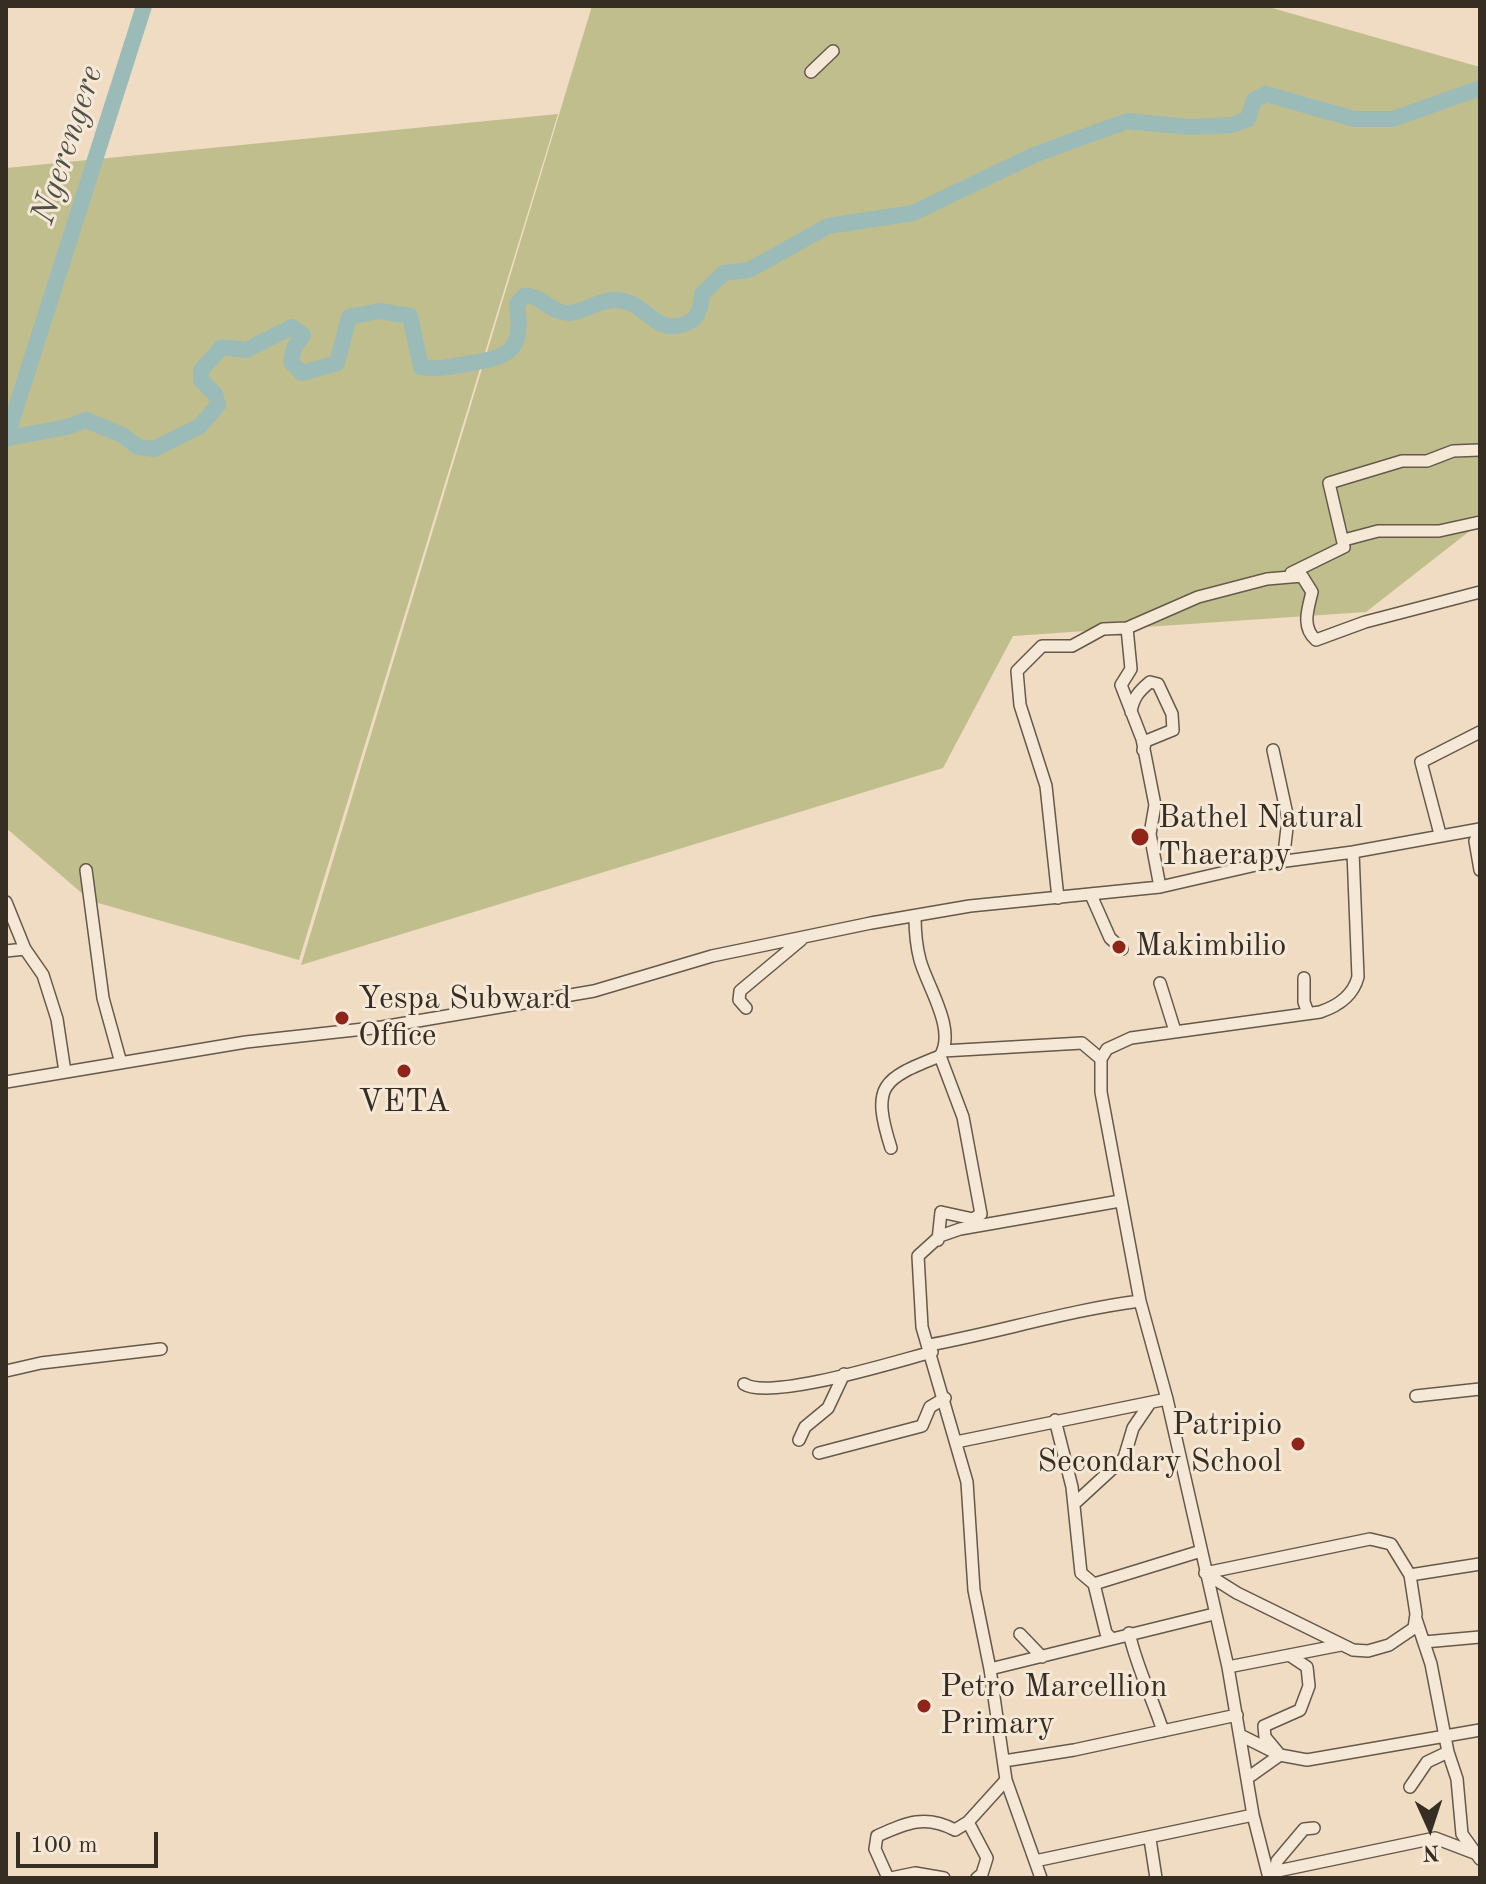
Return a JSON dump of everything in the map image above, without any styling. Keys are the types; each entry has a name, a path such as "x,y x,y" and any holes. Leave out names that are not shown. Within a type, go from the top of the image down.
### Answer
{"street":[{"path":"811,72 833,51"},
{"path":"1058,898 1046,786 1020,705 1017,671 1042,646 1072,646 1103,629 1127,628 1198,597 1287,576 1341,551 1344,540 1328,489 1329,483 1402,461 1423,461 1453,451 1480,450"},
{"path":"1344,540 1378,531 1439,531 1480,522"},
{"path":"1287,576 1302,576 1312,592 1305,618 1310,635 1316,640 1365,622 1480,592"},
{"path":"1127,628 1131,669 1121,685 1143,751 1155,805 1155,823 1150,834 1160,887"},
{"path":"1131,712 1133,700 1141,690 1150,682 1158,684 1172,714 1173,730 1146,741 1143,751"},
{"path":"1440,834 1421,762 1480,732"},
{"path":"1273,750 1288,819 1283,862"},
{"path":"6,1082 319,1032 382,1027 594,991 712,956 970,906 1160,887 1210,874 1353,852 1440,834 1480,830"},
{"path":"1480,830 1475,841 1480,870"},
{"path":"1271,1874 1253,1815 1228,1667 1167,1399 1140,1301 1101,1092 1101,1059 1109,1047 1121,1041 1308,1013 1341,1002 1357,982 1359,939 1353,852"},
{"path":"86,870 103,998 121,1063"},
{"path":"1091,895 1110,938 1122,949"},
{"path":"6,902 25,949 43,975 57,1019 65,1072"},
{"path":"915,916 917,951 945,1036 942,1054 963,1117 981,1214 973,1219 941,1212 938,1240"},
{"path":"746,1008 739,1000 740,991 802,940"},
{"path":"6,951 25,949"},
{"path":"1304,978 1304,1002 1308,1013"},
{"path":"1160,983 1175,1031"},
{"path":"891,1148 880,1114 883,1089 895,1075 942,1054 1082,1043 1101,1059"},
{"path":"1041,1878 1006,1780 990,1669 974,1590 968,1490 921,1318 923,1294 918,1256 938,1240 960,1229 1120,1201"},
{"path":"744,1384 752,1389 807,1384 931,1348 1093,1307 1140,1301"},
{"path":"6,1371 41,1363 161,1349"},
{"path":"799,1440 805,1427 828,1408 844,1374"},
{"path":"1416,1396 1480,1389"},
{"path":"819,1453 922,1426 930,1407 945,1398"},
{"path":"956,1442 1167,1399"},
{"path":"1074,1504 1124,1458 1133,1428 1150,1403"},
{"path":"1055,1420 1074,1504 1081,1573 1094,1584 1106,1633 1111,1638"},
{"path":"1205,1573 1377,1539 1391,1544 1410,1575 1416,1619 1457,1779 1462,1834 1479,1856"},
{"path":"1094,1584 1201,1551"},
{"path":"1410,1575 1480,1564"},
{"path":"1205,1573 1237,1593 1341,1645 1361,1651 1384,1646 1409,1633 1416,1619"},
{"path":"990,1669 1214,1614"},
{"path":"1129,1633 1140,1674 1153,1699 1163,1731"},
{"path":"1020,1634 1042,1657"},
{"path":"1424,1642 1480,1637"},
{"path":"1228,1667 1341,1645"},
{"path":"1280,1755 1262,1730 1267,1723 1300,1710 1309,1686 1307,1667 1289,1655"},
{"path":"1004,1761 1237,1715"},
{"path":"1242,1736 1280,1755 1307,1760 1480,1730"},
{"path":"1410,1787 1427,1762 1448,1752"},
{"path":"1249,1777 1280,1755"},
{"path":"944,1878 915,1873 890,1878 875,1849 877,1836 904,1824 936,1820 955,1830 968,1822 1006,1780"},
{"path":"1035,1861 1253,1815"},
{"path":"968,1822 987,1858 982,1874 977,1878"},
{"path":"1271,1874 1277,1861 1304,1829 1314,1828"},
{"path":"1271,1874 1435,1838 1479,1856"},
{"path":"1150,1839 1156,1878"}],"shaded area":[{"path":"592,6 1265,6 1480,67 1480,523 1366,612 1013,636 943,768 301,965"},
{"path":"558,114 299,960 91,901 6,828 6,168"}],"waterway":[{"name":"Ngerengere","path":"6,439 144,6"},
{"path":"8,438 67,427 86,420 122,435 138,447 154,449 200,426 218,405 215,394 201,380 201,370 222,347 246,350 292,327 303,335 294,348 291,362 302,373 337,363 349,317 379,311 410,316 421,367 433,368 494,358 511,349 518,333 517,304 524,296 570,313 609,300 624,301 659,323 685,324 696,316 702,294 724,273 749,270 828,226 913,213 1034,155 1127,121 1190,127 1232,125 1248,119 1254,100 1266,94 1354,119 1393,119 1480,88"}],"place":[{"name":"Bathel Natural Thaerapy","path":"1140,837"},
{"name":"Makimbilio","path":"1119,947"},
{"name":"Yespa Subward Office","path":"342,1018"},
{"name":"VETA","path":"404,1071"},
{"name":"Patripio Secondary School","path":"1298,1444"},
{"name":"Petro Marcellion Primary","path":"924,1706"}]}
